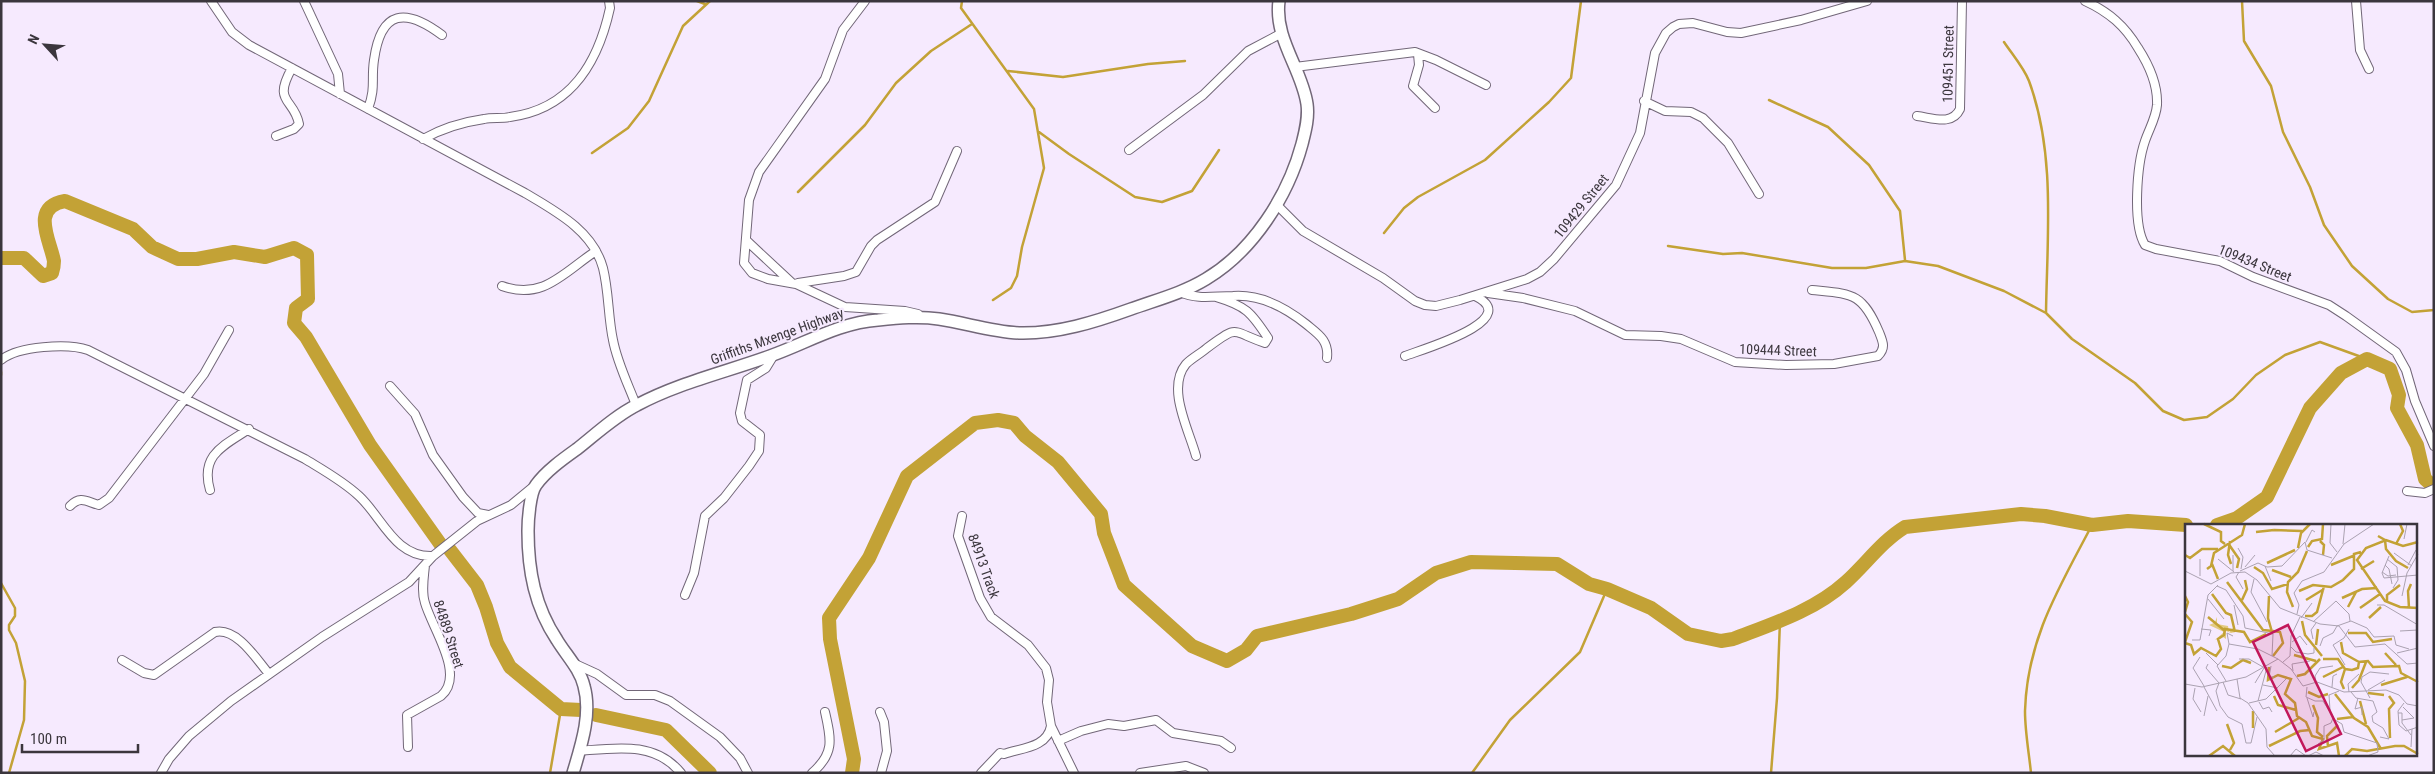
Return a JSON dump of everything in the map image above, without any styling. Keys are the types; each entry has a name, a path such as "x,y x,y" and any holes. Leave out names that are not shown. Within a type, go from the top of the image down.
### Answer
{"street":[{"path":"210,1 238,37 543,204 583,233 596,251 603,267 613,343 636,405"},
{"path":"304,1 338,74 340,94"},
{"path":"423,139 442,130 474,121 528,114 544,108 563,96 585,74 599,49 606,28 610,8 609,1"},
{"path":"865,1 843,30 825,79 759,172 749,200 744,263 752,274 768,279 794,283 845,307 905,311 931,318"},
{"name":"Griffiths Mxenge Highway","path":"535,485 556,465 636,405 693,382 774,355 822,332 851,324 899,318 931,318 1000,331 1050,332 1109,317 1180,292 1206,279 1228,264 1257,234 1277,205 1294,168 1307,122 1308,108 1305,93 1282,33 1279,1"},
{"name":"109429 Street","path":"1277,205 1303,232 1383,278 1415,301 1436,306 1486,293 1527,279 1540,272 1587,221 1616,185 1640,133 1644,101 1655,53 1666,33 1679,24 1693,23 1727,32 1741,33 1801,20 1867,1"},
{"name":"109451 Street","path":"1917,116 1949,120 1957,115 1960,109 1962,1"},
{"name":"109434 Street","path":"2085,1 2118,22 2135,43 2154,77 2157,106 2142,154 2137,217 2139,233 2145,245 2156,249 2220,261 2253,277 2329,305 2346,316 2396,352 2406,370 2415,401 2434,446"},
{"path":"2356,1 2360,50 2369,69"},
{"path":"368,109 375,88 376,52 380,37 390,21 396,17 410,17 423,21 442,35"},
{"path":"1129,150 1219,82 1231,65 1248,50 1282,33"},
{"path":"1295,67 1403,52 1418,54 1436,60 1486,86"},
{"path":"1418,54 1419,65 1413,86 1435,108"},
{"path":"276,136 294,129 299,124 285,99 284,91 285,80 292,68"},
{"path":"1644,101 1665,111 1691,112 1703,118 1728,143 1759,194"},
{"path":"794,283 849,275 856,272 871,246 877,240 935,202 957,151"},
{"path":"747,241 794,283"},
{"path":"502,286 524,291 543,288 596,251"},
{"name":"109444 Street","path":"1486,293 1523,298 1575,310 1625,335 1661,336 1682,339 1735,362 1786,365 1834,364 1878,356 1884,344 1870,311 1860,300 1847,294 1812,290"},
{"path":"1180,292 1196,298 1234,295 1257,298 1295,314 1322,336 1327,346 1327,358"},
{"path":"1405,356 1462,335 1481,324 1488,314 1488,306 1485,300 1475,296"},
{"path":"1196,456 1179,397 1178,380 1181,372 1192,359 1224,334 1232,332 1244,333 1265,343 1268,338 1248,311 1237,304 1216,297"},
{"path":"70,506 76,500 82,499 100,505 105,502 204,374 229,330"},
{"path":"1,360 33,349 59,345 78,347 104,358 184,400 249,429 305,459 351,488 361,497 399,544 426,557 433,556"},
{"path":"685,595 694,573 705,516 724,498 759,451 760,435 742,421 741,408 747,380 766,368 774,355"},
{"path":"390,386 415,414 433,455 463,498 478,513 490,515"},
{"path":"210,490 206,473 208,464 216,454 249,429"},
{"path":"161,773 168,759 189,736 231,701 322,637 409,582 433,556 478,521 511,506 535,485"},
{"path":"535,485 528,523 530,571 542,614 555,638 573,663 585,690 585,724 573,773"},
{"path":"2407,491 2425,493 2434,489"},
{"name":"84913 Track","path":"962,516 958,536 986,609 1001,626 1028,645 1046,668 1049,680 1047,702 1051,726 1074,773"},
{"name":"84889 Street","path":"408,747 407,715 441,696 450,681 442,643 424,601 425,565"},
{"path":"122,660 144,673 154,675 215,632 220,631 241,642 269,674"},
{"path":"573,663 597,674 626,695 655,695 670,701 720,737 740,758 748,773"},
{"path":"812,773 824,763 830,748 830,732 825,712"},
{"path":"880,712 884,722 887,751 881,773"},
{"path":"1058,741 1080,731 1108,724 1124,726 1156,720 1173,733 1221,740 1231,748"},
{"path":"982,773 1000,753 1004,754 1042,741 1050,733 1051,726"},
{"path":"579,751 610,748 647,750 665,757 681,773"},
{"path":"1140,773 1186,766 1204,773"}],"waterway":[{"path":"697,1 705,4"},
{"path":"592,153 628,128 649,101 683,26 710,1"},
{"path":"962,1 961,8 1034,109 1044,168 1022,247 1017,276 1011,288 993,300"},
{"path":"1384,233 1404,208 1418,197 1485,160 1549,102 1571,78 1581,1"},
{"path":"2242,1 2244,41 2271,86 2283,132 2310,187 2324,225 2352,266 2388,299 2412,312 2434,310"},
{"path":"798,192 865,125 896,83 931,51 972,24"},
{"path":"2004,42 2027,76 2038,109 2043,137 2047,166 2048,196 2046,313"},
{"path":"1008,71 1063,77 1148,64 1185,61"},
{"path":"1769,100 1828,127 1869,165 1900,211 1905,260"},
{"path":"1039,132 1135,197 1162,202 1192,191 1219,150"},
{"path":"1,258 24,258 43,276 52,273 54,261 46,234 45,217 48,210 54,204 65,201 133,229 152,247 178,259 197,259 234,252 265,257 294,248 307,255 308,299 296,308 294,323 306,337 370,445 441,545"},
{"path":"1668,246 1723,254 1742,253 1832,268 1866,268 1905,261 1938,266 2004,291 2046,313 2072,339 2135,383 2163,411 2184,420 2207,417 2233,399 2256,375 2285,355 2320,342 2367,359"},
{"path":"2220,524 2237,518 2267,497 2310,408 2341,373 2367,359 2390,369 2399,395 2397,408 2417,445 2425,479 2434,487"},
{"path":"852,773 854,759 830,639 829,618 869,558 907,476 975,423 998,420 1014,423 1025,436 1058,462 1101,514 1104,533 1124,585 1192,646 1227,661 1246,650 1257,636 1351,614 1398,599 1436,573 1471,562 1557,564 1589,584 1607,589 1651,608 1688,634 1721,641 1733,639 1777,622 1820,601 1846,582 1881,546 1905,527 2021,514 2045,516 2092,525 2128,521 2185,525"},
{"path":"2031,773 2025,711 2027,685 2032,660 2038,637 2047,615 2092,525"},
{"path":"450,550 477,585 497,643 510,667 561,709 581,710"},
{"path":"1,583 15,608 15,616 9,625 9,630 16,643 25,681 24,720 9,773"},
{"path":"1472,773 1510,720 1580,652 1607,589"},
{"path":"1771,773 1777,698 1780,621"},
{"path":"550,773 561,709"},
{"path":"596,715 666,730 710,773"}]}
